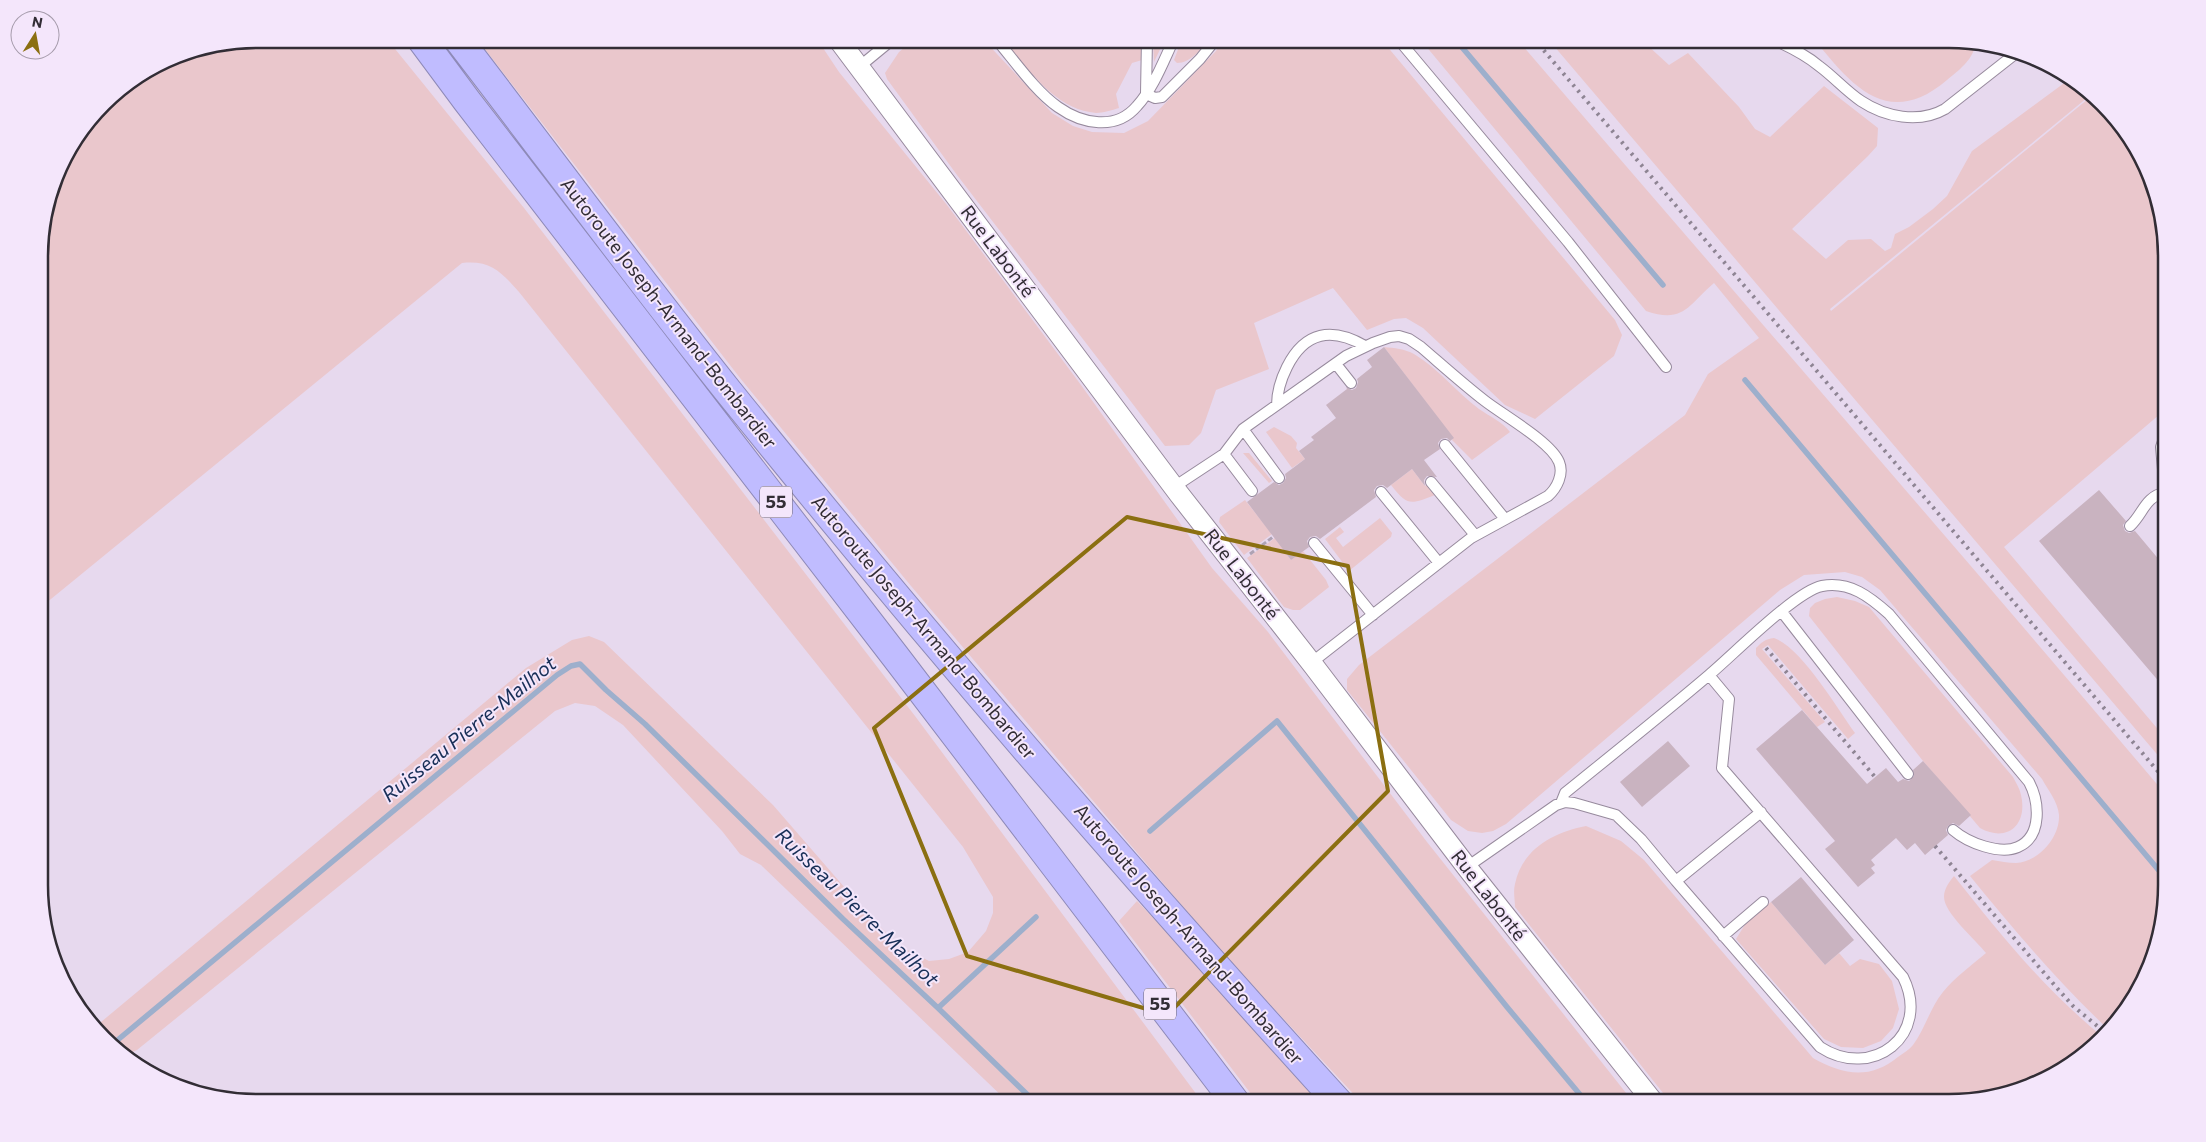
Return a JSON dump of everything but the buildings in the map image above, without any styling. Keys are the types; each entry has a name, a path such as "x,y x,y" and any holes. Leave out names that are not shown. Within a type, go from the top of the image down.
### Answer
{"highway":[{"path":"419,48 467,102"},
{"path":"428,48 467,102"},
{"name":"Autoroute Joseph-Armand-Bombardier","path":"465,48 681,331 811,493 1064,793 1331,1094"},
{"name":"Autoroute Joseph-Armand-Bombardier","path":"467,102 895,656 1229,1094"}],"street":[{"name":"Rue Labonté","path":"845,48 1174,487 1467,867 1647,1094"}],"lane":[{"path":"859,67 882,48"},
{"path":"1004,48 1041,91 1058,107 1081,119 1101,123 1120,120 1137,107 1151,88 1170,48"},
{"path":"1146,94 1147,48"},
{"path":"1146,94 1155,98 1162,97 1209,48"},
{"path":"1406,48 1568,242 1666,366"},
{"path":"1788,48 1818,65 1861,101 1878,110 1907,117 1924,117 1937,114 2008,57"},
{"path":"1277,405 1281,380 1300,347 1310,339 1322,335 1335,335 1351,338 1365,346"},
{"path":"1174,487 1224,454 1243,429 1336,364 1365,346 1390,337 1399,336 1409,339 1420,347 1485,402 1541,442 1559,461 1561,472 1554,491 1475,535 1311,663"},
{"path":"1336,364 1352,383"},
{"path":"1243,429 1279,478"},
{"path":"1445,445 1505,519"},
{"path":"1224,454 1252,492"},
{"path":"1431,482 1475,535"},
{"path":"1381,492 1439,563"},
{"path":"2130,526 2144,505 2158,495"},
{"path":"1314,543 1373,615"},
{"path":"1467,867 1561,803 1565,793 1709,675 1801,596 1821,586 1843,586 1872,598 1890,614 2029,782 2037,804 2038,815 2034,830 2024,843 2009,849 1994,848 1966,840 1953,830"},
{"path":"1782,612 1908,774"},
{"path":"1561,803 1574,803 1616,815 1641,839 1814,1043 1829,1053 1846,1058 1867,1058 1886,1051 1896,1044 1908,1025 1911,998 1903,976 1722,768 1729,699 1709,675"},
{"path":"1676,881 1761,812"},
{"path":"1723,936 1763,902"}],"path":[{"path":"1247,555 1273,536"}],"highlighted area":[{"path":"1127,517 1348,566 1388,791 1167,1015 967,956 874,728"}],"shaded area":[{"path":"243,48 394,48 524,208 915,716 1196,1094 1000,1094 761,865 740,854 722,831 623,725 595,706 575,703 555,711 137,1050 131,1053 129,1051 99,1023 526,668 572,640 589,636 604,642 773,805 872,919 900,946 929,961 949,959 968,952 986,931 993,913 993,897 963,847 519,292 495,269 481,263 462,263 48,601 48,243 52,216 63,177 76,152 99,119 119,99 152,76 177,63 216,52"},
{"path":"484,48 823,48 839,72 947,205 1081,385 1212,568 1268,632 1427,842 1627,1094 1354,1094 1223,954 911,586 740,378"},
{"path":"904,48 991,48 1052,113 1073,126 1092,132 1124,133 1148,121 1218,48 1388,48 1615,320 1622,335 1614,356 1535,419 1505,405 1423,328 1406,318 1394,319 1367,330 1333,288 1254,323 1269,369 1216,390 1201,433 1189,445 1165,446 957,175 887,79 885,73 899,52"},
{"path":"1010,48 1143,48 1142,60 1132,63 1116,94 1119,108 1105,112 1096,113 1081,110 1068,104 1043,86"},
{"path":"1153,48 1161,48 1154,62"},
{"path":"1179,48 1202,48 1186,61 1177,63 1174,60"},
{"path":"1427,48 1525,48 2158,785 2158,899 2154,926 2143,965 2137,978 2115,1013 2104,1026 2037,956 1970,876 1992,860 2013,863 2024,862 2040,853 2052,840 2056,832 2059,815 2057,805 2042,779 1880,590 1862,577 1845,572 1804,575 1780,590 1506,824 1493,831 1482,833 1468,831 1451,820 1347,690 1347,679 1359,665 1685,415 1708,374 1759,338 1714,283 1691,305 1677,314 1669,315 1646,311"},
{"path":"1556,48 1650,48 1669,65 1688,53 1739,107 1755,129 1770,137 1824,86 1878,128 1877,146 1792,229 1826,259 1848,240 1871,239 1885,251 1891,248 1895,234 1909,227 1947,196 1972,151 2065,83 2086,98 1830,309 1831,311 2087,99 2107,119 2130,152 2143,177 2157,230 2158,416 2004,547 2158,729 2158,755"},
{"path":"1821,48 1974,49 1964,65 1947,80 1926,95 1907,101 1889,101 1873,96 1857,86"},
{"path":"1384,347 1407,351 1423,360 1479,409 1500,422 1510,432 1472,460 1452,440 1453,438"},
{"path":"1274,427 1291,436 1297,443 1296,448 1305,459 1292,468 1266,432"},
{"path":"1243,453 1249,453 1272,481 1269,483"},
{"path":"1412,469 1425,486 1427,484 1435,495 1410,502 1397,492 1391,485"},
{"path":"1245,500 1272,534 1244,555 1219,522 1220,517"},
{"path":"1380,518 1392,533 1391,537 1349,571 1325,539 1340,527 1344,532 1336,538 1343,547"},
{"path":"1275,538 1291,560 1303,551 1326,580 1329,587 1300,610 1284,607 1247,558"},
{"path":"1837,597 1855,601 1869,607 2013,777 2019,788 2022,806 2018,823 2013,828 2007,832 1999,833 1980,828 1923,761 1809,616 1810,608 1815,603"},
{"path":"1774,638 1796,653 1818,680 1855,733 1848,739 1768,645 1762,649 1825,722 1817,727 1756,655 1756,648 1762,642"},
{"path":"1586,826 1621,841 1644,860 1813,1058 1824,1064 1846,1071 1867,1072 1888,1064 1913,1045 1943,992 1958,976 1986,953 1949,911 1945,903 1945,891 1954,876 2042,981 2098,1032 2077,1051 2042,1073 2003,1087 1976,1093 1664,1094 1515,907 1514,887 1525,861 1541,844 1574,829"},
{"path":"1137,901 1312,1094 1251,1094 1119,921"},
{"path":"1771,902 1825,965 1839,953 1850,966 1860,959 1879,964 1892,981 1899,1009 1893,1028 1881,1041 1863,1048 1841,1047 1824,1039 1736,939 1746,923"}],"waterway":[{"path":"1463,48 1663,285"},
{"path":"1745,380 2158,869"},
{"name":"Ruisseau Pierre-Mailhot","path":"117,1041 557,675 571,666 580,664 645,724 843,919 1027,1094"},
{"path":"1150,831 1277,721 1507,1007 1580,1094"},
{"path":"938,1008 1036,917"}],"railway":[{"path":"1542,48 2158,771"},
{"path":"1766,648 1875,777"},
{"path":"1935,846 2073,1006 2101,1029"}]}
